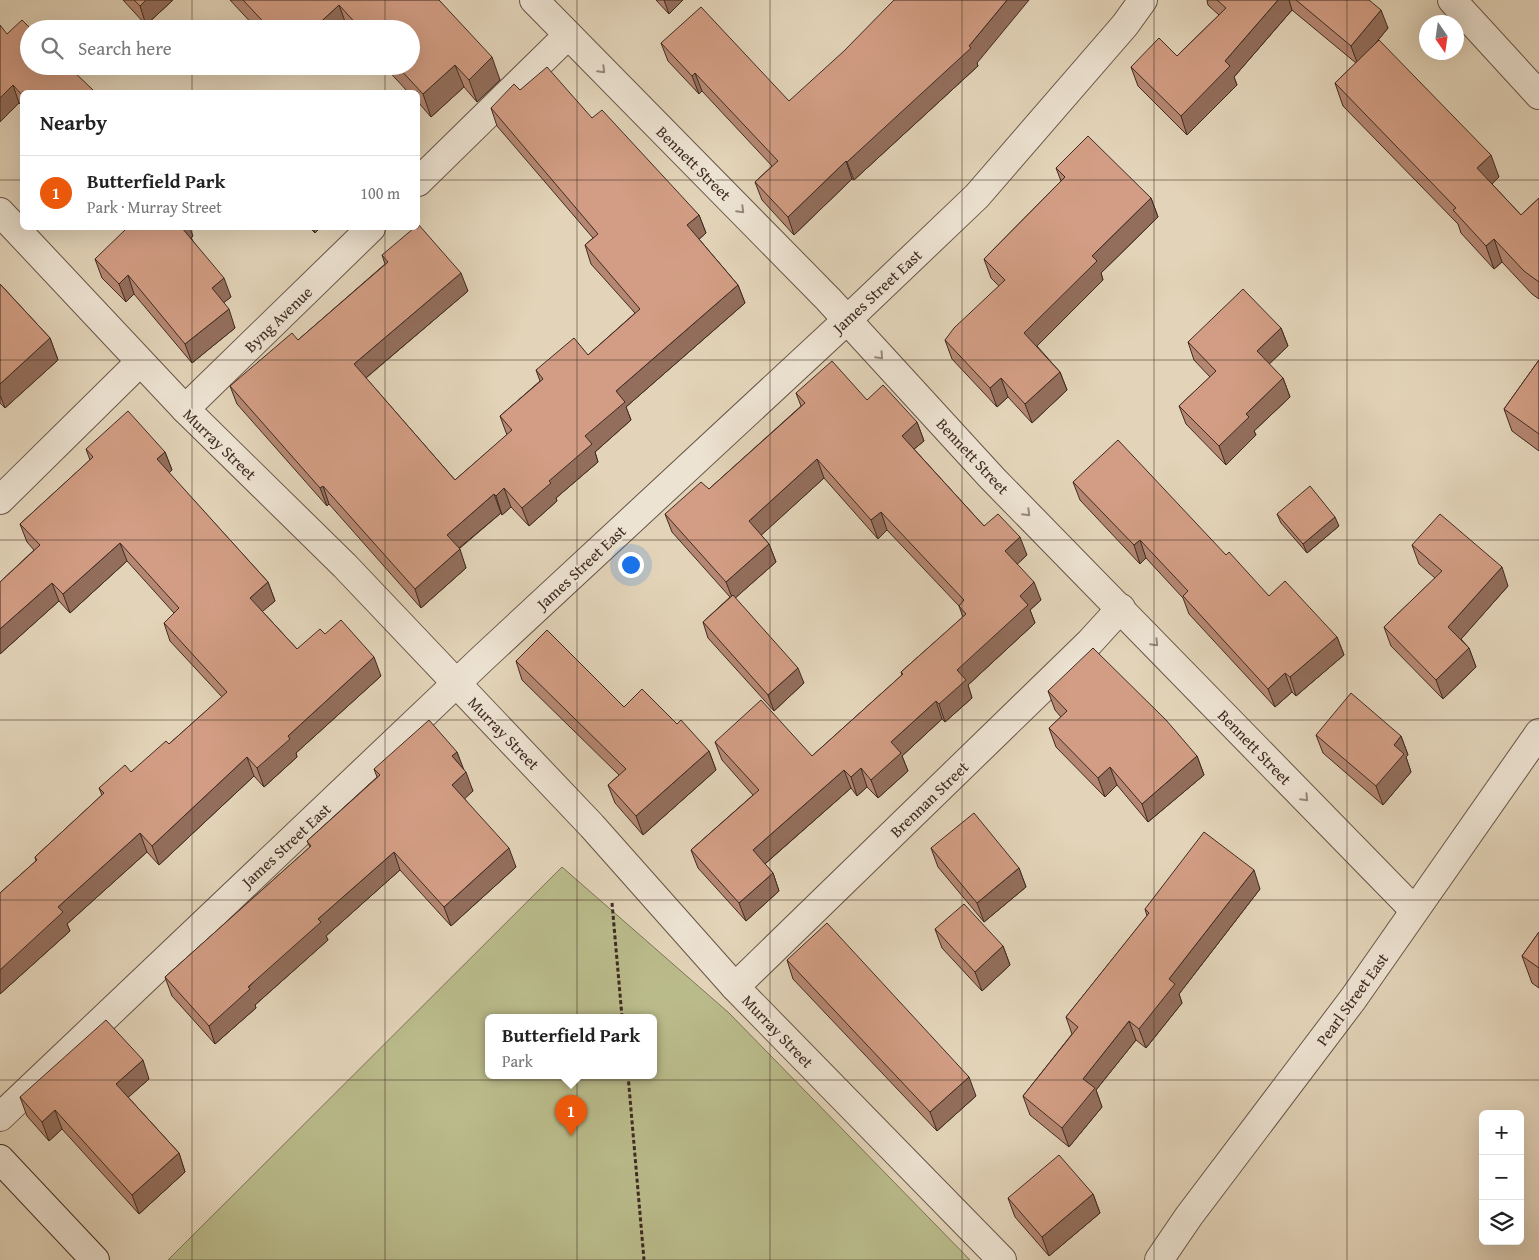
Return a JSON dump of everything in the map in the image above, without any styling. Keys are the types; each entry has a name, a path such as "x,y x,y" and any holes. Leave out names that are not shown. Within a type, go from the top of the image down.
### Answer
{"street":[{"name":"Bennett Street","path":"534,0 847,320 992,478 1122,608 1414,910"},
{"name":"James Street East","path":"0,1117 456,684 847,320 977,196 1125,25 1144,0"},
{"path":"1452,0 1539,95"},
{"path":"420,180 568,35"},
{"name":"Murray Street","path":"0,212 185,410 345,566 597,832 735,987 1002,1260"},
{"name":"Byng Avenue","path":"185,410 369,230"},
{"path":"0,500 140,362"},
{"name":"Brennan Street","path":"735,987 1076,656 1122,608"},
{"name":"Pearl Street East","path":"1159,1260 1189,1216 1353,999 1539,733"},
{"path":"0,1159 95,1260"}],"path":[{"path":"612,899 622,1014"},
{"path":"628,1079 644,1260"}],"green space":[{"path":"562,867 729,1013 970,1260 168,1260"}],"building":[{"path":"134,0 146,0 140,6"},
{"path":"243,0 439,0 492,57 469,80 455,65 423,94 405,75 420,75 420,20 353,20 339,5 323,20 262,20"},
{"path":"894,0 1007,0 969,46 971,48 846,161 788,217 755,182 778,161 695,73 692,76 661,43 701,7 789,101 844,51"},
{"path":"1217,0 1278,0 1225,61 1230,66 1181,116 1131,67 1159,38 1177,56 1226,8"},
{"path":"1296,0 1369,0 1381,10 1351,46"},
{"path":"20,22 20,75 77,75 93,90 20,90 20,93 13,85 0,98 0,25 7,34"},
{"path":"1379,40 1491,155 1477,168 1521,215 1539,198 1539,282 1524,271 1494,239 1486,246 1453,210 1456,208 1335,83"},
{"path":"547,67 592,118 602,110 699,215 687,225 738,285 616,391 625,402 585,436 592,444 549,481 551,483 522,508 504,488 496,496 494,494 447,535 460,549 415,589 323,486 320,488 230,386 292,333 298,340 388,262 382,255 412,230 420,230 420,226 461,273 354,364 455,480 512,430 500,416 543,379 536,370 574,338 588,355 640,309 585,245 598,234 491,108 514,84 520,90"},
{"path":"1088,136 1151,198 1092,256 1097,261 1024,333 1060,372 1025,404 1001,378 990,388 945,340 954,328 1005,280 984,259 1065,177 1056,168"},
{"path":"125,230 184,230 224,278 212,288 229,309 185,344 128,275 119,284 95,259"},
{"path":"0,284 50,338 0,384"},
{"path":"1243,289 1281,328 1257,351 1283,378 1246,414 1249,417 1219,446 1179,406 1216,371 1188,342"},
{"path":"1539,360 1539,434 1504,409"},
{"path":"832,361 867,400 883,385 917,422 902,436 984,526 998,514 1020,537 1005,551 1034,582 1020,596 1028,605 957,670 966,680 939,704 936,701 891,742 901,753 871,780 861,768 851,777 844,770 753,850 773,873 739,903 691,850 759,790 715,742 761,700 812,756 966,614 959,606 964,600 881,512 871,520 817,459 749,521 769,544 726,582 665,514 701,482 709,489 805,403 796,393"},
{"path":"128,411 165,452 157,459 268,582 250,598 297,649 320,629 325,634 341,620 374,657 288,736 290,739 257,768 247,757 152,846 140,833 58,907 63,912 0,970 0,893 37,860 35,857 104,793 99,788 125,765 131,772 166,741 169,744 227,692 164,623 179,608 120,543 63,594 52,583 0,629 0,582 40,545 20,524 93,457 86,449"},
{"path":"1118,440 1226,555 1229,552 1269,596 1285,581 1337,637 1290,677 1285,673 1268,689 1183,596 1188,591 1140,540 1134,545 1073,482"},
{"path":"1310,486 1335,517 1303,544 1277,514"},
{"path":"1440,514 1502,567 1448,627 1469,648 1436,680 1384,627 1442,571 1412,545"},
{"path":"733,595 798,668 768,695 703,622"},
{"path":"547,630 624,707 642,689 677,724 681,720 709,751 636,816 608,785 626,769 516,661"},
{"path":"1093,648 1166,720 1197,756 1142,804 1110,767 1098,778 1049,728 1067,711 1048,691"},
{"path":"1351,693 1401,736 1394,745 1404,754 1376,786 1316,735"},
{"path":"429,720 457,752 452,756 466,772 452,785 509,848 444,907 394,852 318,919 321,922 248,987 250,989 209,1026 165,977 311,846 307,841 380,775 374,769"},
{"path":"974,813 1019,868 977,903 931,848"},
{"path":"1204,832 1254,870 1169,979 1175,984 1139,1029 1129,1021 1083,1079 1095,1088 1062,1128 1023,1096 1078,1027 1066,1017 1149,913 1145,909"},
{"path":"964,904 1003,946 975,972 935,929"},
{"path":"827,923 969,1077 930,1112 787,960"},
{"path":"1539,932 1539,968 1522,956"},
{"path":"106,1020 143,1060 116,1084 179,1153 132,1195 55,1110 42,1122 20,1097"},
{"path":"1059,1155 1093,1194 1042,1237 1008,1198"}],"place":[{"name":"Butterfield Park","path":"571,1136"}]}
